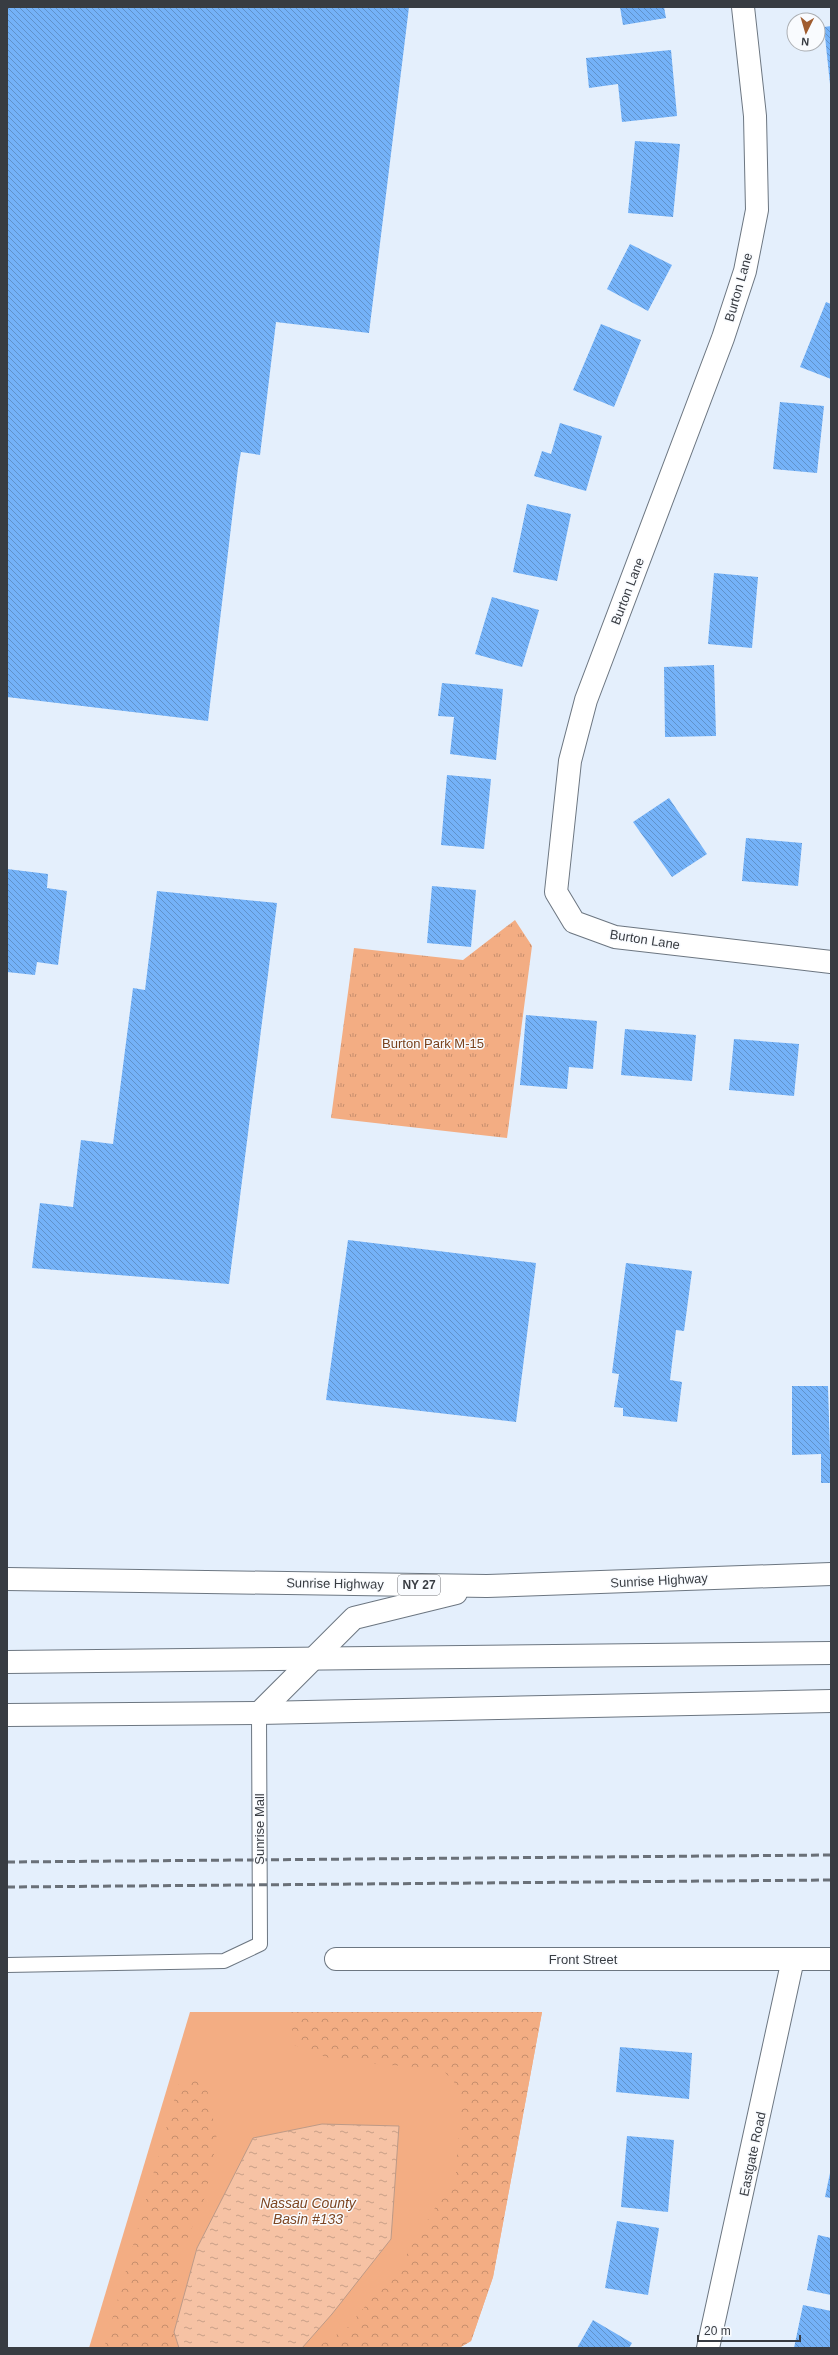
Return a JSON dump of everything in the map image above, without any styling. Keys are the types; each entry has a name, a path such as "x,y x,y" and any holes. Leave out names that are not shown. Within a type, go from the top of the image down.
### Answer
{"main road":[{"name":"Burton Lane","path":"743,7 755,116 757,210 745,271 720,346 586,700 570,761 556,892 574,922 615,937 831,962"},
{"name":"Sunrise Highway","path":"7,1579 487,1586 831,1574"},
{"path":"258,1714 312,1658 354,1618 487,1586"},
{"path":"7,1662 831,1653"},
{"path":"7,1715 258,1714 831,1701"},
{"name":"Front Street","path":"336,1959 831,1959"},
{"name":"Eastgate Road","path":"708,2348 793,1959"}],"lane":[{"name":"Sunrise Mall","path":"7,1965 224,1961 260,1944 258,1714"}],"green space":[{"name":"Burton Park M-15","path":"515,920 532,946 507,1138 331,1118 354,948 463,960"},
{"name":"Nassau County Basin #133","path":"190,2012 542,2012 493,2277 471,2341 459,2348 89,2348"},
{"path":"290,2012 542,2012 493,2277 471,2341 459,2348 316,2348 347,2328 404,2259 456,2173 461,2090 442,2069 337,2061 294,2045"},
{"path":"181,2076 204,2082 209,2096 217,2140 205,2197 179,2258 174,2320 192,2348 104,2348"}],"water":[{"name":"Nassau County Basin #133","path":"322,2124 399,2126 391,2239 332,2314 302,2348 179,2348 174,2332 197,2248 253,2138"}],"building":[{"path":"7,7 409,7 369,333 276,322 260,455 241,452 238,468 208,721 7,697"},
{"path":"620,7 664,7 666,18 623,25"},
{"path":"831,26 831,84 826,46 826,27"},
{"path":"671,50 677,116 622,122 618,84 589,88 586,58"},
{"path":"635,141 680,144 673,217 628,213"},
{"path":"630,244 672,265 648,311 607,289"},
{"path":"826,302 831,304 831,379 800,367"},
{"path":"601,324 641,340 614,407 573,390"},
{"path":"780,402 824,406 817,473 773,469"},
{"path":"560,423 602,436 586,491 534,476 542,451 551,454"},
{"path":"527,504 571,514 557,581 513,572"},
{"path":"714,573 758,577 752,648 708,644"},
{"path":"492,597 539,610 522,667 475,654"},
{"path":"714,665 716,736 665,737 664,667"},
{"path":"442,683 503,689 496,760 450,754 454,717 438,716"},
{"path":"447,775 491,779 484,849 441,845"},
{"path":"669,798 707,854 672,877 633,822"},
{"path":"746,838 802,843 798,886 742,881"},
{"path":"7,869 48,874 47,888 67,891 58,965 37,962 35,975 7,972"},
{"path":"432,886 476,890 471,947 427,943"},
{"path":"157,891 277,903 229,1284 32,1268 40,1203 73,1207 81,1140 113,1144 133,988 145,990"},
{"path":"526,1015 597,1021 593,1069 569,1067 567,1089 520,1085"},
{"path":"625,1029 696,1035 692,1081 621,1075"},
{"path":"734,1039 799,1044 794,1096 729,1090"},
{"path":"348,1240 536,1263 516,1422 326,1400"},
{"path":"626,1263 692,1271 684,1331 676,1330 670,1380 682,1382 677,1422 623,1416 623,1408 614,1407 619,1374 612,1373"},
{"path":"792,1386 828,1386 831,1483 821,1483 821,1454 792,1455"},
{"path":"620,2047 692,2053 689,2099 616,2092"},
{"path":"627,2136 674,2140 668,2212 621,2207"},
{"path":"831,2173 831,2198 825,2197"},
{"path":"617,2221 659,2228 648,2295 605,2288"},
{"path":"818,2235 831,2238 831,2295 807,2290"},
{"path":"803,2305 831,2311 831,2348 794,2348"},
{"path":"593,2320 632,2343 629,2348 577,2348"}],"railway":[{"path":"7,1862 831,1855"},
{"path":"7,1887 831,1880"}]}
